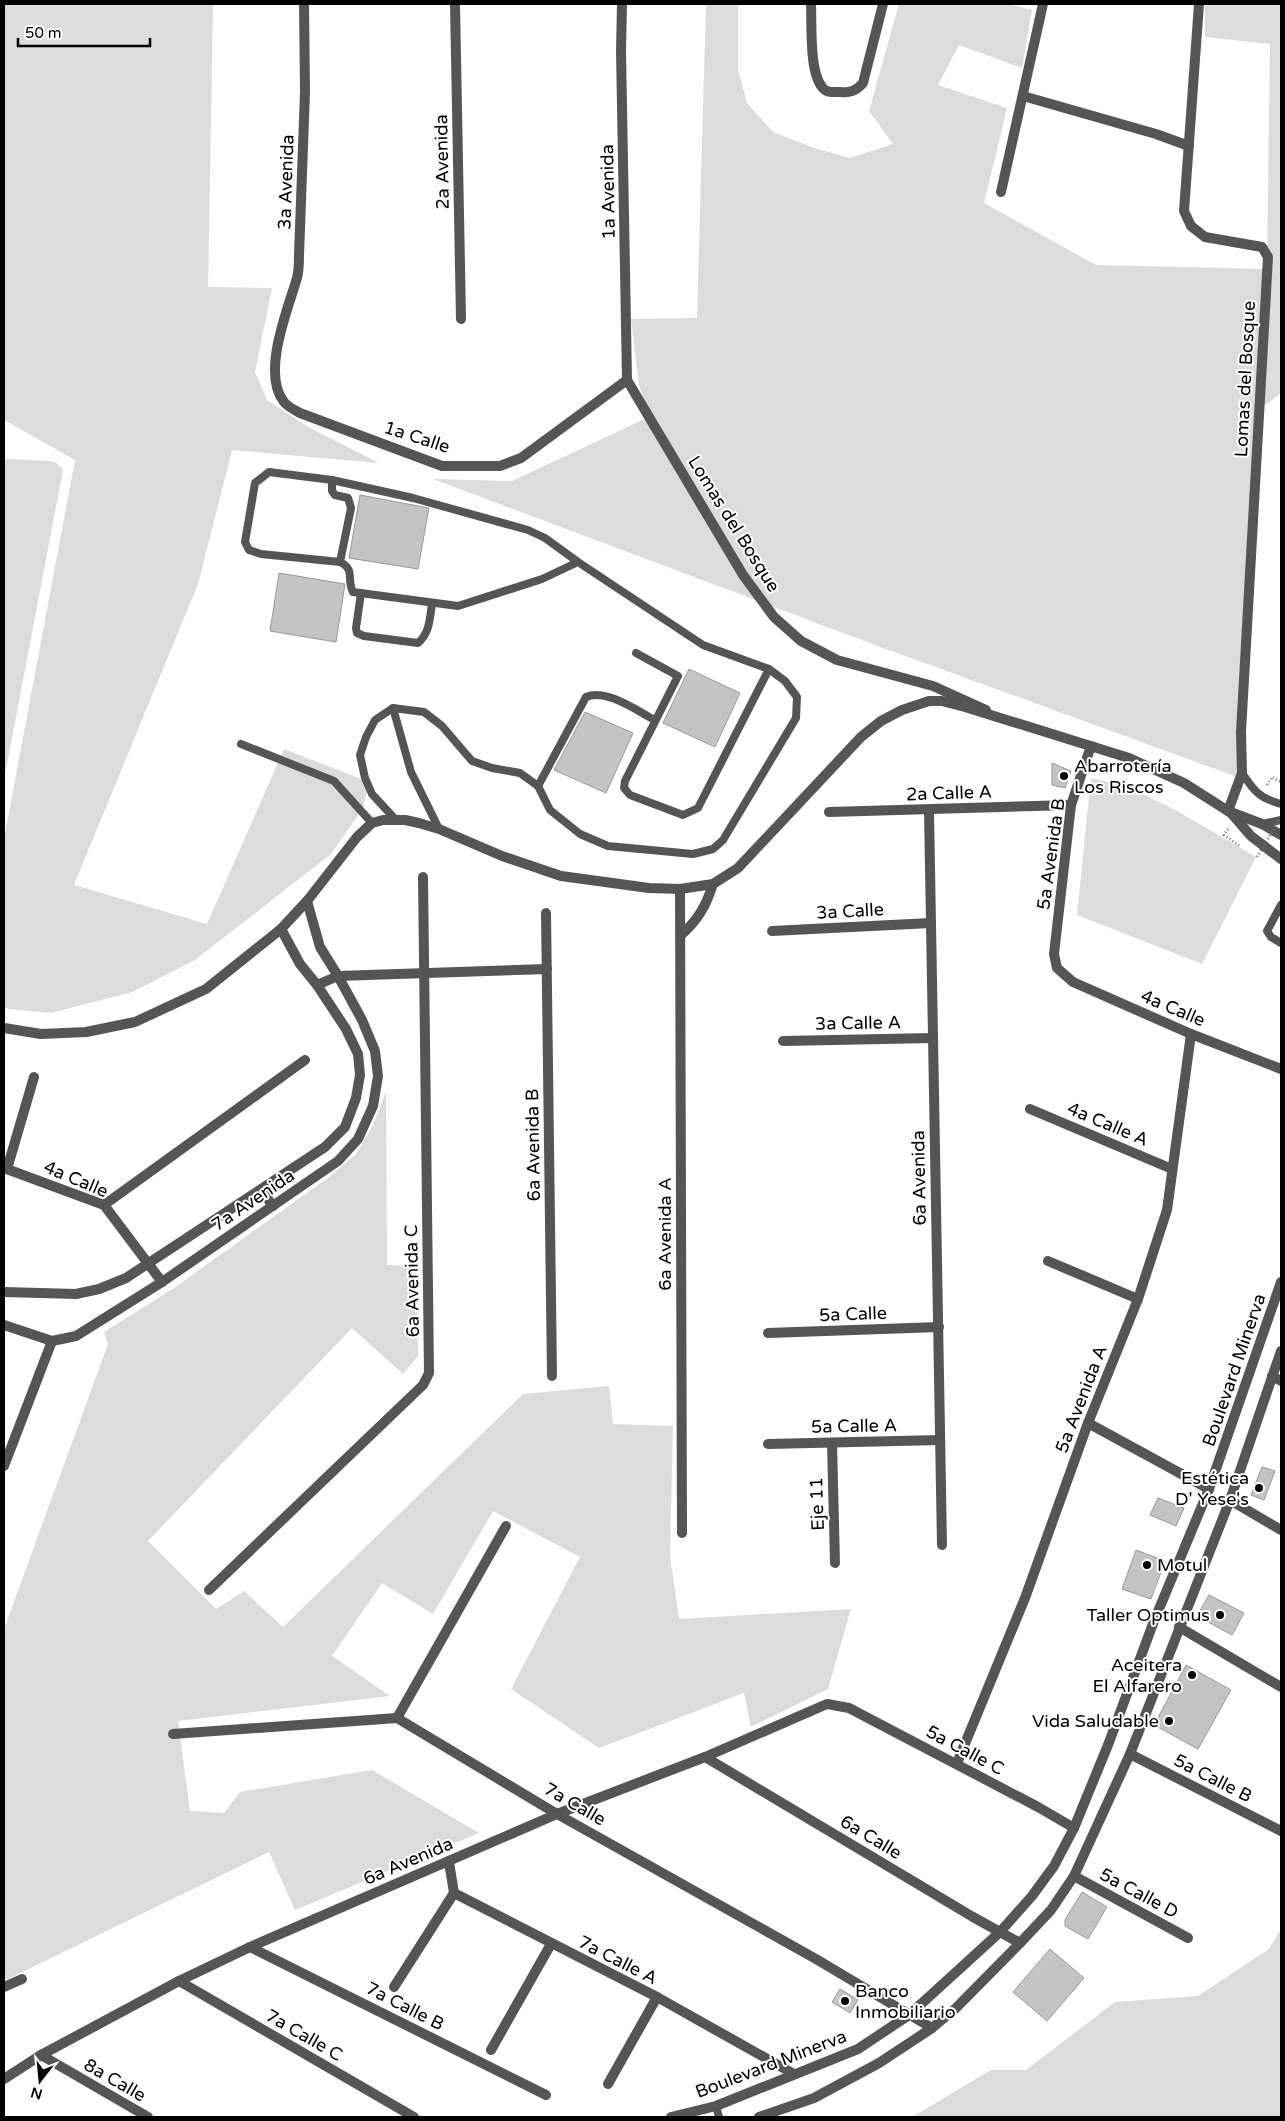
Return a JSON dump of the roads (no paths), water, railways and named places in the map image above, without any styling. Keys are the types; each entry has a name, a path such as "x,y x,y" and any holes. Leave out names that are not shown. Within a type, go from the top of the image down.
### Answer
{"street":[{"name":"3a Avenida","path":"275,358 288,300 298,276 305,92 304,4"},
{"name":"2a Avenida","path":"455,4 462,319"},
{"name":"1a Avenida","path":"622,4 621,51 627,380"},
{"path":"811,4 815,71 822,87 828,92 847,93 857,90 863,83 883,4"},
{"path":"1001,192 1043,4"},
{"name":"Lomas del Bosque","path":"1199,4 1184,211 1191,226 1205,237 1262,247 1268,257 1241,732 1242,773 1228,811"},
{"path":"1022,96 1156,134 1188,146"},
{"name":"1a Calle","path":"275,358 277,388 285,403 300,414 442,466 500,466 521,458 627,380"},
{"name":"Lomas del Bosque","path":"627,380 742,575 774,617 801,641 837,660 933,686 1009,720"},
{"path":"4,1028 41,1034 86,1032 135,1022 206,989 281,930 307,901 357,838 372,824 383,820 395,819 439,829 502,856 561,876 650,888 680,889 713,884 738,868 860,737 881,721 902,710 929,701 942,701 965,707 1129,758 1184,783 1228,811 1262,824 1281,835"},
{"name":"5a Avenida B","path":"1057,968 1054,954 1071,805 1090,746"},
{"name":"2a Calle A","path":"829,812 1071,805"},
{"name":"6a Avenida","path":"929,810 942,1545"},
{"path":"1228,811 1251,836 1281,859"},
{"name":"6a Avenida C","path":"209,1590 423,1385 429,1373 423,877"},
{"path":"681,935 694,924 706,905 713,884"},
{"name":"6a Avenida A","path":"680,889 682,1533"},
{"name":"7a Avenida","path":"52,1341 76,1336 162,1282 338,1161 358,1139 374,1106 378,1076 375,1050 362,1020 320,947 307,901"},
{"name":"6a Avenida B","path":"546,913 552,1376"},
{"name":"3a Calle","path":"772,931 931,923"},
{"name":"7a Avenida","path":"4,1292 76,1294 99,1289 126,1278 324,1147 345,1127 356,1098 360,1075 358,1054 346,1029 317,985 300,964 281,930"},
{"name":"4a Calle","path":"1057,968 1073,982 1192,1034 1281,1070"},
{"path":"317,985 338,976 547,969"},
{"name":"5a Avenida A","path":"957,1763 1025,1598 1088,1423 1138,1298 1167,1210 1192,1034"},
{"name":"3a Calle A","path":"783,1041 933,1038"},
{"path":"104,1205 304,1060"},
{"path":"5,1168 34,1077"},
{"name":"4a Calle A","path":"1030,1109 1172,1169"},
{"name":"4a Calle","path":"5,1168 104,1205 150,1263 162,1282"},
{"path":"261,1190 273,1206"},
{"path":"1048,1261 1138,1298"},
{"name":"Boulevard Minerva","path":"671,2117 716,2106 858,2049 909,2014 1000,1932 1032,1896 1054,1866 1074,1828 1154,1621 1209,1489 1281,1282"},
{"path":"4,1326 52,1341 6,1452 4,1466"},
{"name":"5a Calle","path":"768,1333 939,1328"},
{"path":"758,2117 777,2114 814,2098 880,2063 932,2028 955,2009 1051,1910 1074,1876 1130,1754 1277,1378 1281,1351"},
{"path":"1088,1423 1209,1489"},
{"name":"5a Calle A","path":"768,1444 940,1440"},
{"name":"Eje 11","path":"832,1444 835,1563"},
{"path":"1230,1500 1281,1530"},
{"path":"173,1734 397,1718 506,1526"},
{"path":"1179,1627 1281,1687"},
{"name":"6a Avenida","path":"4,2079 41,2055 179,1981 250,1947 557,1814 705,1756 827,1704 838,1705"},
{"name":"5a Calle C","path":"838,1705 849,1708 957,1763 1074,1828"},
{"name":"7a Calle","path":"397,1718 557,1814 816,1959 932,2028"},
{"name":"5a Calle B","path":"1130,1754 1281,1831"},
{"name":"6a Calle","path":"705,1756 1020,1943"},
{"path":"394,1987 454,1893 449,1862"},
{"name":"5a Calle D","path":"1074,1876 1188,1938"},
{"name":"7a Calle A","path":"454,1893 657,1998 794,2074"},
{"path":"491,2050 550,1944"},
{"name":"7a Calle B","path":"250,1947 546,2094"},
{"path":"4,1987 22,1979"},
{"name":"7a Calle C","path":"179,1981 414,2117"},
{"path":"608,2084 657,1998"},
{"name":"8a Calle","path":"41,2055 148,2117"}],"lane":[{"path":"395,819 372,794 365,778 360,756 366,736 375,720 393,708 424,712 442,726 472,761 492,768 520,772 538,786 550,810 580,834 608,846 693,854 713,849 723,840 796,718 797,697 785,681 769,670 703,645 545,538 528,530 413,498 332,480 269,472 255,483 245,542 249,550 261,554 340,562 347,565 350,569 350,587 353,592 458,606 542,579 578,562"},
{"path":"332,480 332,491 335,495 348,498 351,502 340,562"},
{"path":"361,593 356,628 357,633 364,636 418,643 425,638 428,630 432,603"},
{"path":"636,653 678,676 625,781 624,788 630,795 683,816 698,808 769,670"},
{"path":"538,786 586,697 594,694 604,695 656,720"},
{"path":"393,708 411,772 439,829"},
{"path":"241,744 334,781 372,824"},
{"path":"1242,773 1254,790 1261,796 1281,804"},
{"path":"1262,824 1281,818"},
{"path":"1281,906 1267,931 1271,937 1281,943"},
{"path":"716,2106 720,2117"}],"place":[{"name":"Abarrotería Los Riscos","path":"1064,776"},
{"name":"Estética D' Yese's","path":"1259,1488"},
{"name":"Motul","path":"1147,1565"},
{"name":"Taller Optimus","path":"1220,1615"},
{"name":"Aceitera El Alfarero","path":"1192,1675"},
{"name":"Vida Saludable","path":"1169,1721"},
{"name":"Banco Inmobiliario","path":"845,2001"}]}
